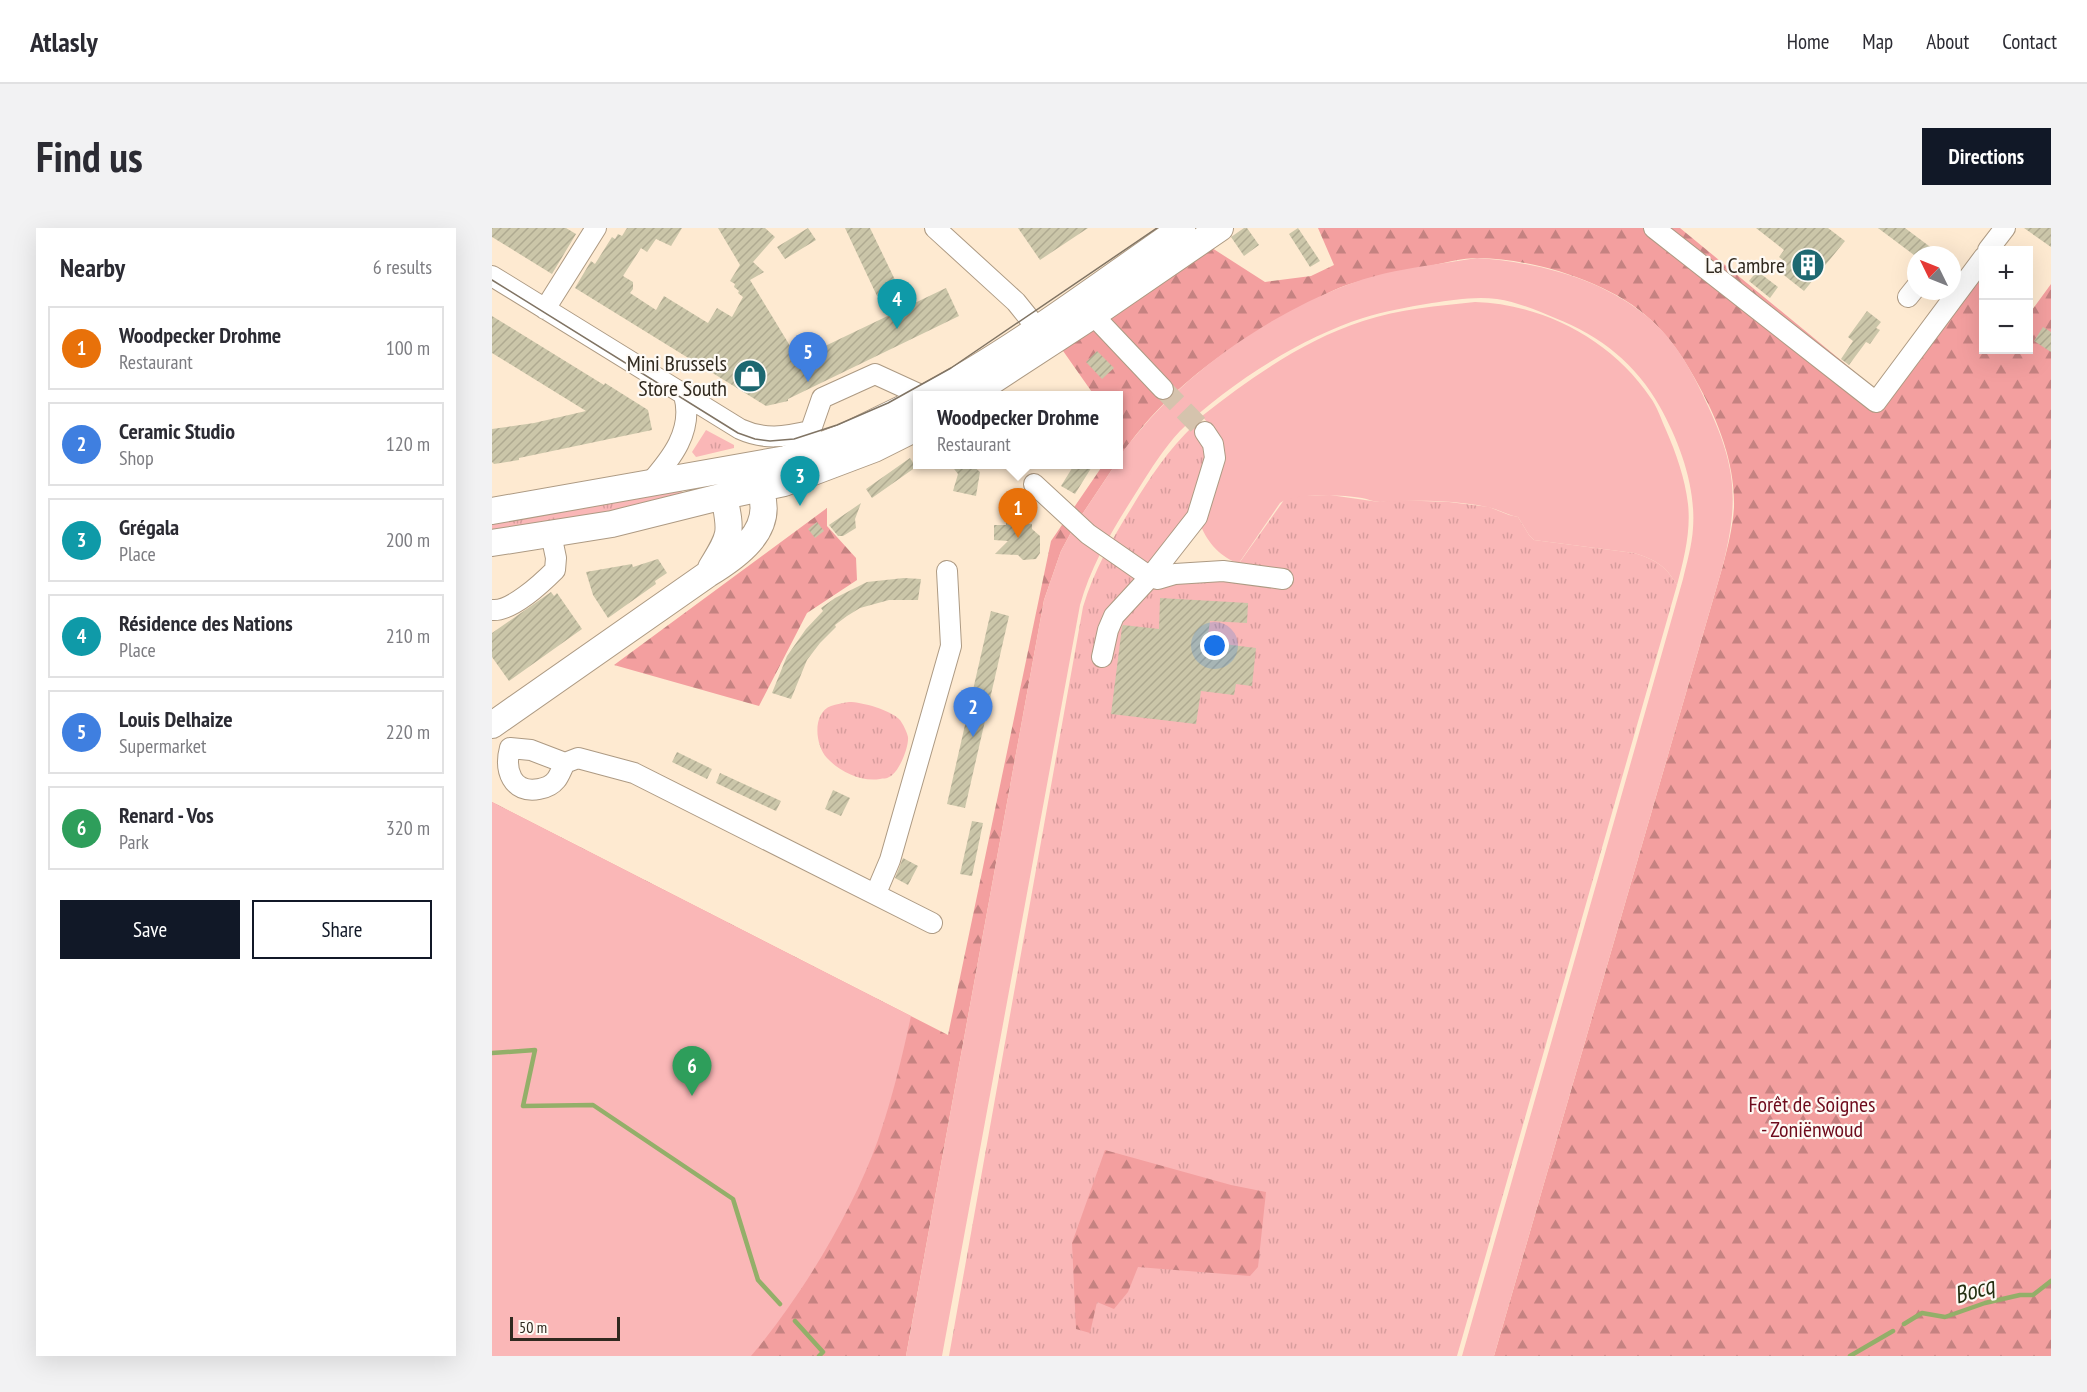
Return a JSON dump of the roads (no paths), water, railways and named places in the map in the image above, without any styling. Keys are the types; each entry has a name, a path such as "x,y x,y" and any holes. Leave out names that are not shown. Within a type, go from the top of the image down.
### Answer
{"main road":[{"path":"975,391 1182,228"},
{"path":"934,391 1043,336 1093,315 1220,228"},
{"path":"492,511 786,459 808,442 844,437 913,402"},
{"path":"492,543 612,524 792,481 874,449 913,430"},
{"path":"492,725 708,573 736,557 752,540 765,512 765,504 757,478 742,466"},
{"path":"708,573 727,541 730,524 724,496 742,466"}],"street":[{"path":"545,309 596,228"},
{"path":"1654,228 1876,402 1979,262"},
{"path":"1991,246 2005,228"},
{"path":"945,231 996,282 1043,336"},
{"path":"492,276 748,433 808,442 822,398 875,374 914,391"},
{"path":"1093,315 1163,389"},
{"path":"649,484 664,468 684,433 686,416 684,395"},
{"path":"1102,657 1107,630 1114,616 1150,577 1197,517 1215,458 1213,444 1205,432"},
{"path":"1034,484 1088,534 1150,577 1158,579 1175,574 1223,571 1283,579"},
{"path":"492,610 496,611 513,604 555,570 556,558 551,534"},
{"path":"876,894 890,861 951,646 947,571"},
{"path":"492,725 510,748 507,769 511,778 525,788 532,790 550,785 556,781 565,763"},
{"path":"510,748 531,750 565,763 578,758 634,773 933,923"}],"waterway":[{"path":"492,1053 535,1050 523,1106 593,1105 733,1199 758,1280 780,1304"},
{"name":"Bocq","path":"1904,1324 1922,1313 1945,1317 1985,1303 2020,1295 2033,1295 2051,1281"},
{"path":"795,1321 823,1352 819,1356"},
{"name":"Bocq","path":"1850,1356 1893,1331"}],"tunnel":[{"path":"1163,389 1205,432"}],"tram line":[{"path":"492,280 738,433 770,441 794,439 837,425 888,403 951,368 1157,228"}],"place":[{"name":"La Cambre","path":"1808,265"},
{"name":"Résidence des Nations","path":"897,329"},
{"name":"Mini Brussels Store South","path":"750,376"},
{"name":"Louis Delhaize","path":"808,382"},
{"name":"Grégala","path":"800,506"},
{"name":"Woodpecker Drohme","path":"1018,538"},
{"name":"Ceramic Studio","path":"973,737"},
{"name":"Renard - Vos","path":"692,1096"}],"park label":[{"name":"Forêt de Soignes - Zoniënwoud","path":"1812,1116"}]}
